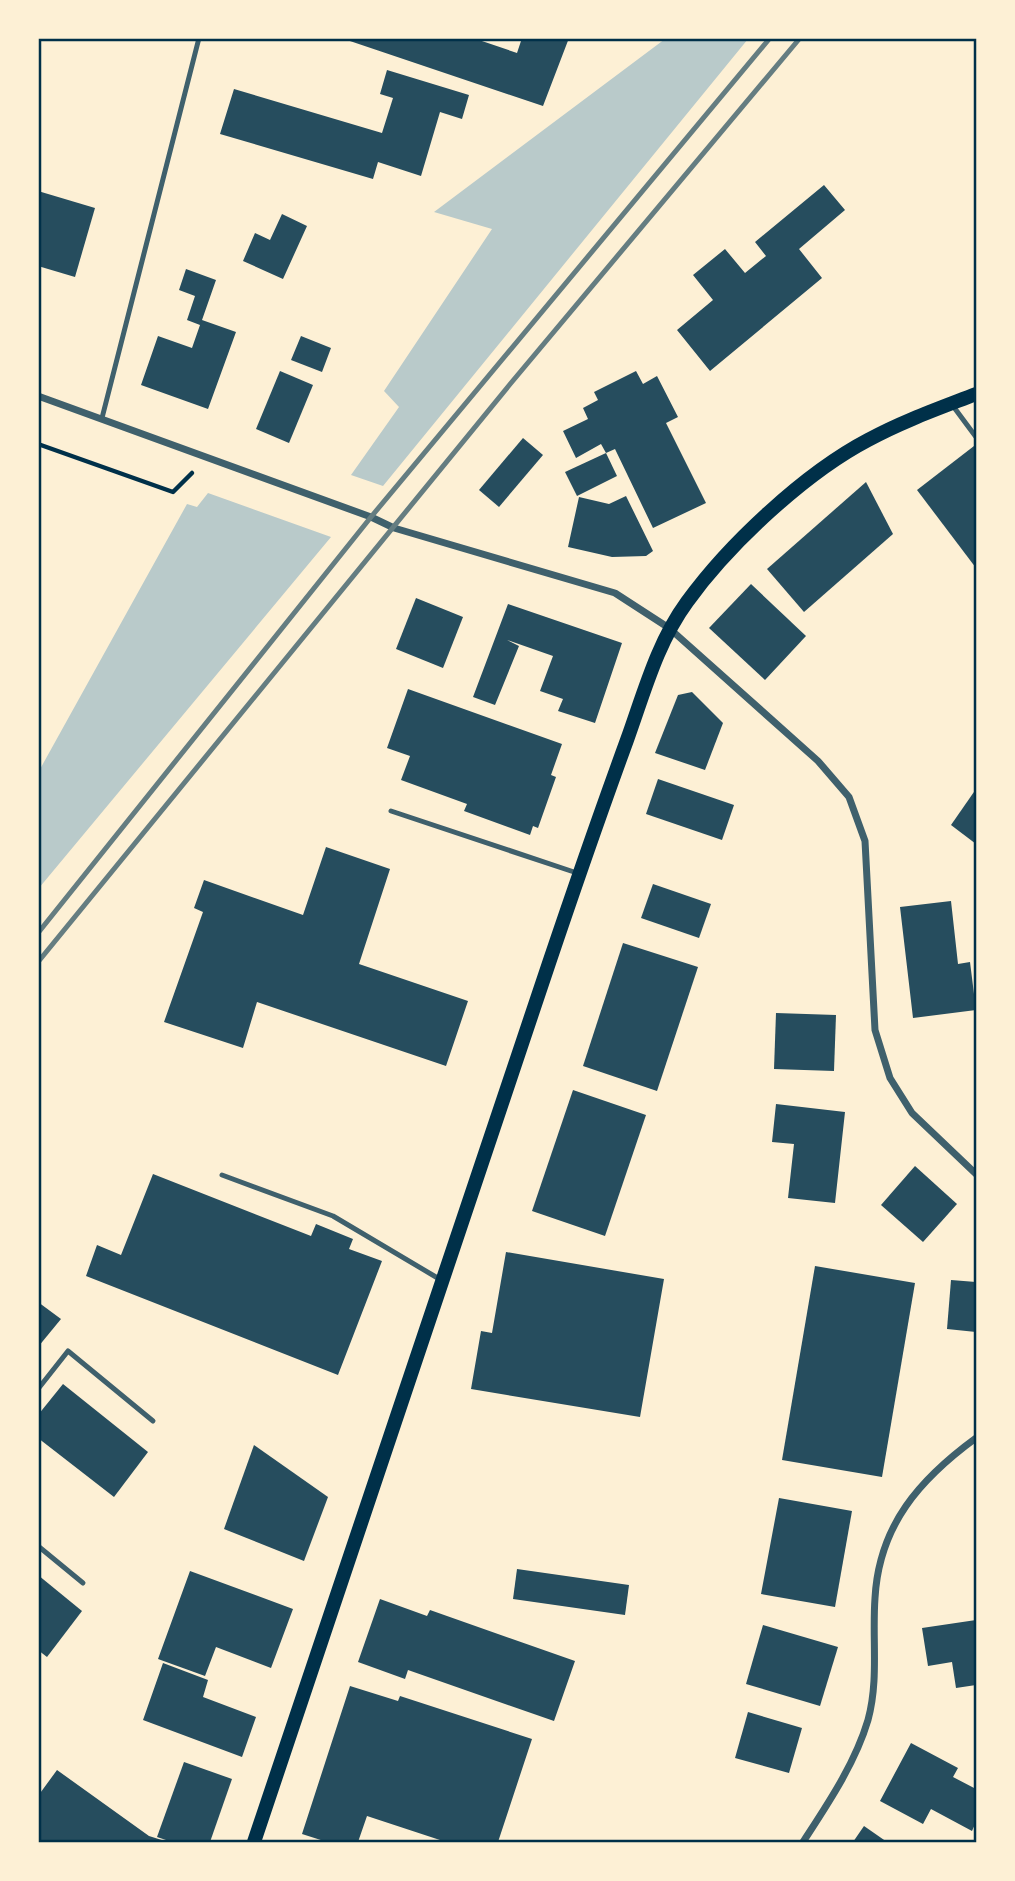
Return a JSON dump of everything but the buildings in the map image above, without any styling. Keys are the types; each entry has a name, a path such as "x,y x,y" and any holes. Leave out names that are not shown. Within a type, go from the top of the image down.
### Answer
{"main road":[{"path":"256,1841 441,1280 580,873 657,654 669,628 720,561 779,504 840,457 867,440 976,394"}],"street":[{"path":"38,396 371,517 394,528 615,593 669,628 818,761 849,797 865,841 875,1030 890,1078 912,1113 976,1174"},
{"path":"803,1843 850,1762 867,1720 875,1678 875,1596 887,1538 912,1495 957,1452 976,1438"}],"lane":[{"path":"102,418 199,38"},
{"path":"951,404 976,437"},
{"path":"391,811 580,873"},
{"path":"222,1175 333,1216 441,1280"},
{"path":"38,1389 68,1351 153,1421"},
{"path":"38,1546 83,1583"}],"path":[{"path":"38,444 173,492 207,457"}],"shaded area":[{"path":"665,39 748,39 383,486 351,475 399,407 384,391 492,229 434,212"},
{"path":"208,493 331,537 39,888 39,771 187,504 197,507"}],"railway":[{"path":"38,933 371,517 770,38"},
{"path":"38,962 511,383 800,38"}]}
